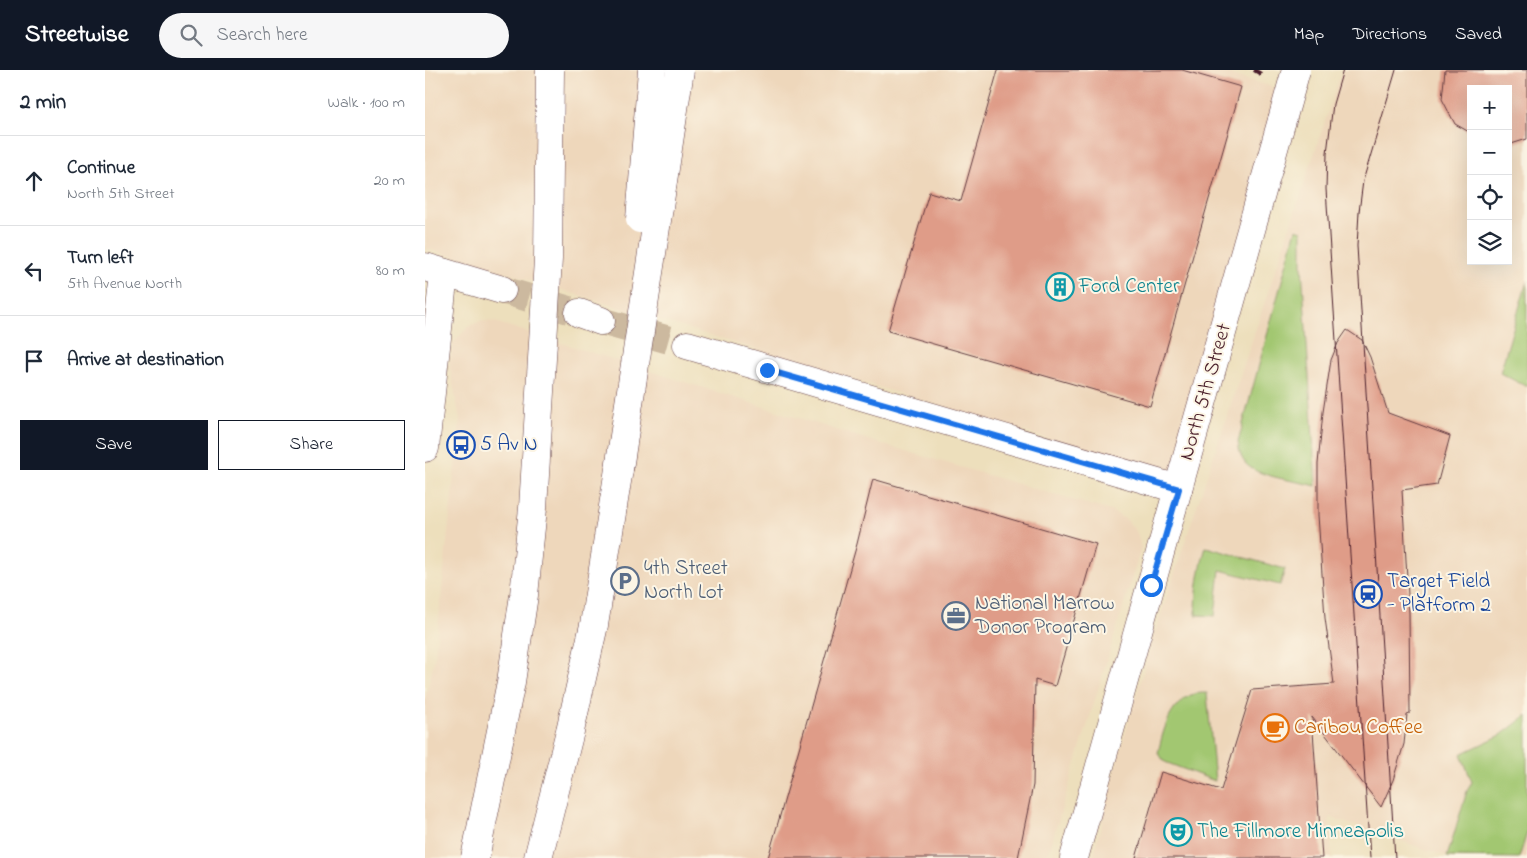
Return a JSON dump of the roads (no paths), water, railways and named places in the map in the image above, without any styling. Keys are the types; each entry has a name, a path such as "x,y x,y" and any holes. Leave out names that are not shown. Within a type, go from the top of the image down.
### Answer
{"main road":[{"path":"475,858 511,682 524,595 533,508 548,259 550,70"},
{"path":"619,469 652,70"},
{"path":"538,858 594,626 680,70"},
{"name":"North 5th Street","path":"1074,858 1296,70"},
{"path":"425,448 435,270 501,290"},
{"path":"687,345 1179,489"}],"tunnel":[{"path":"502,290 579,313"},
{"path":"601,321 687,345"}],"tram line":[{"path":"1343,70 1333,104 1327,153 1326,189 1370,858"},
{"path":"1395,858 1357,246 1363,181 1396,70"}],"railway":[{"path":"1254,70 1261,74"}],"place":[{"name":"Ford Center","path":"1060,287"},
{"name":"5 Av N","path":"461,445"},
{"name":"4th Street North Lot","path":"625,581"},
{"name":"Target Field - Platform 2","path":"1368,594"},
{"name":"National Marrow Donor Program","path":"956,616"},
{"name":"Caribou Coffee","path":"1275,728"},
{"name":"The Fillmore Minneapolis","path":"1178,832"}]}
